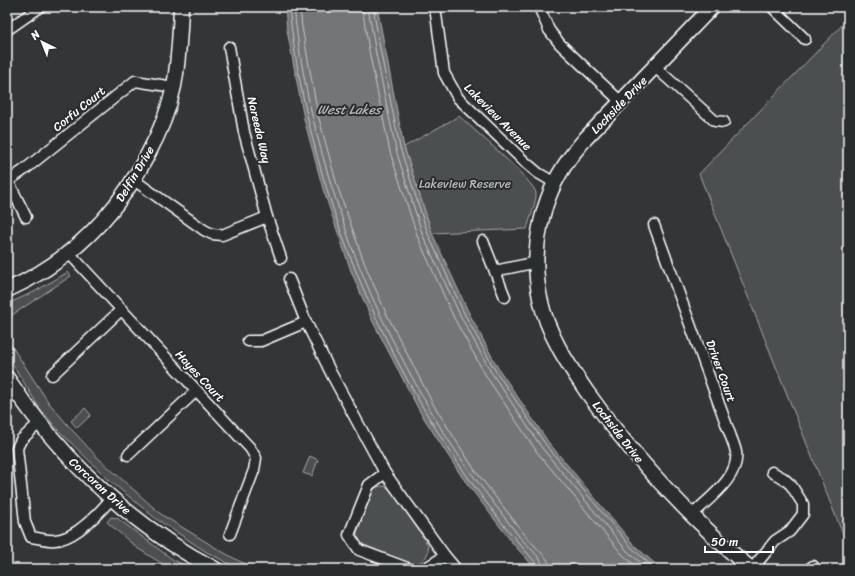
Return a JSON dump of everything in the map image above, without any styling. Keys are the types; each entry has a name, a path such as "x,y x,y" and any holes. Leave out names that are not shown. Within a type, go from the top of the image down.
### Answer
{"street":[{"path":"7,30 40,7"},
{"name":"Delfin Drive","path":"7,290 42,272 69,253 113,210 134,180 159,133 174,87 180,52 181,7"},
{"name":"Lakeview Avenue","path":"435,7 444,73 458,98 525,162 538,173 555,183"},
{"path":"539,7 549,30 560,44 621,102"},
{"name":"Lochside Drive","path":"712,7 586,138 571,156 555,183 544,209 539,233 537,262 540,298 552,335 562,356 606,420 677,501 728,550 752,569 775,541 790,531 803,514 803,504 791,485 783,478 772,472"},
{"path":"772,7 805,39"},
{"name":"Nareeda Way","path":"229,47 244,132 266,217 282,258"},
{"path":"655,67 714,122 724,122"},
{"name":"Corfu Court","path":"26,217 8,180 24,170 135,81 174,87"},
{"path":"134,180 204,230 212,234 222,235 266,217"},
{"name":"Driver Court","path":"654,225 736,453 735,466 730,478 692,515"},
{"path":"483,241 505,297"},
{"name":"Hayes Court","path":"69,253 196,392 250,448 256,458 254,470 230,534"},
{"path":"495,271 537,262"},
{"path":"289,280 306,322 332,376 385,473 456,569"},
{"path":"52,375 121,310"},
{"path":"248,341 261,341 306,322"},
{"name":"Corcoran Drive","path":"7,378 39,423 58,446 111,499 143,524 187,554 215,569"},
{"path":"128,455 196,392"},
{"path":"39,423 21,440 18,448 26,522 31,537 56,540 66,538 94,517 111,499"},
{"path":"385,473 369,485 349,535 359,550 410,569"},
{"path":"424,569 445,556"}],"green space":[{"path":"848,19 848,547 699,174"},
{"name":"Lakeview Reserve","path":"459,116 488,142 533,187 536,196 527,229 432,233 404,147"},
{"path":"68,272 71,276 9,317 7,321 7,304 34,292"},
{"path":"7,339 49,403 98,458 162,515 221,551 258,569 239,569 205,551 155,518 109,480 58,430 39,407 7,355"},
{"path":"85,408 91,415 77,428 71,421"},
{"path":"310,456 318,460 312,476 303,473"},
{"path":"381,486 387,487 390,490 428,546 427,556 419,563 413,565 362,544 357,538 357,532 372,492 375,488"},
{"path":"111,517 117,518 172,559 192,569 167,569 161,563 137,548 107,522"}],"water":[{"name":"West Lakes","path":"285,7 377,7 404,147 432,233 468,311 498,368 549,443 634,545 661,569 536,569 514,545 462,477 420,412 372,320 351,271 323,189 304,119 287,30"}]}
